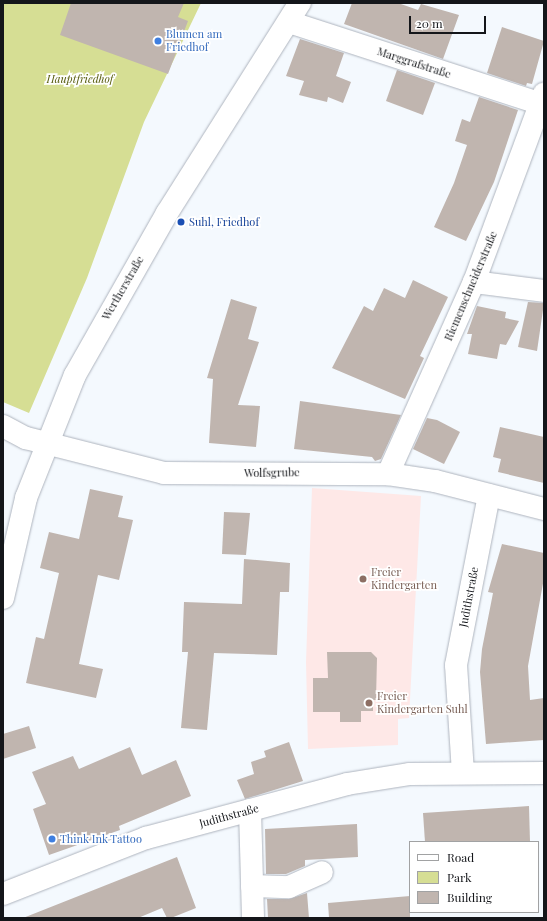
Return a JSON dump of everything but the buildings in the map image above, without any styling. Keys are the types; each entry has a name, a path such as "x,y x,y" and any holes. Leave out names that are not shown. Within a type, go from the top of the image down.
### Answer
{"street":[{"name":"Wertherstraße","path":"3,598 26,498 46,444 75,375 123,288 300,3"},
{"name":"Marggrafstraße","path":"288,22 542,99"},
{"name":"Riemenschneiderstraße","path":"388,474 474,282 542,99"},
{"path":"474,282 544,291"},
{"name":"Wolfsgrube","path":"3,426 26,438 46,444 164,473 388,474 489,495 544,509"},
{"name":"Judithstraße","path":"463,773 456,665 489,495"},
{"name":"Judithstraße","path":"3,894 146,838 347,784 410,774 544,773"},
{"path":"250,810 254,918"},
{"path":"252,886 289,887 322,872"}],"shaded area":[{"name":"Freier Kindergarten","path":"312,488 421,496 409,718 398,719 398,745 308,749 306,662"}],"green space":[{"name":"Hauptfriedhof","path":"3,3 201,3 144,122 87,278 29,413 3,402"}],"place":[{"name":"Blumen am Friedhof","path":"158,41"},
{"name":"Suhl, Friedhof","path":"181,222"},
{"name":"Freier Kindergarten","path":"363,579"},
{"name":"Freier Kindergarten Suhl","path":"369,703"},
{"name":"Think Ink Tattoo","path":"52,839"}]}
